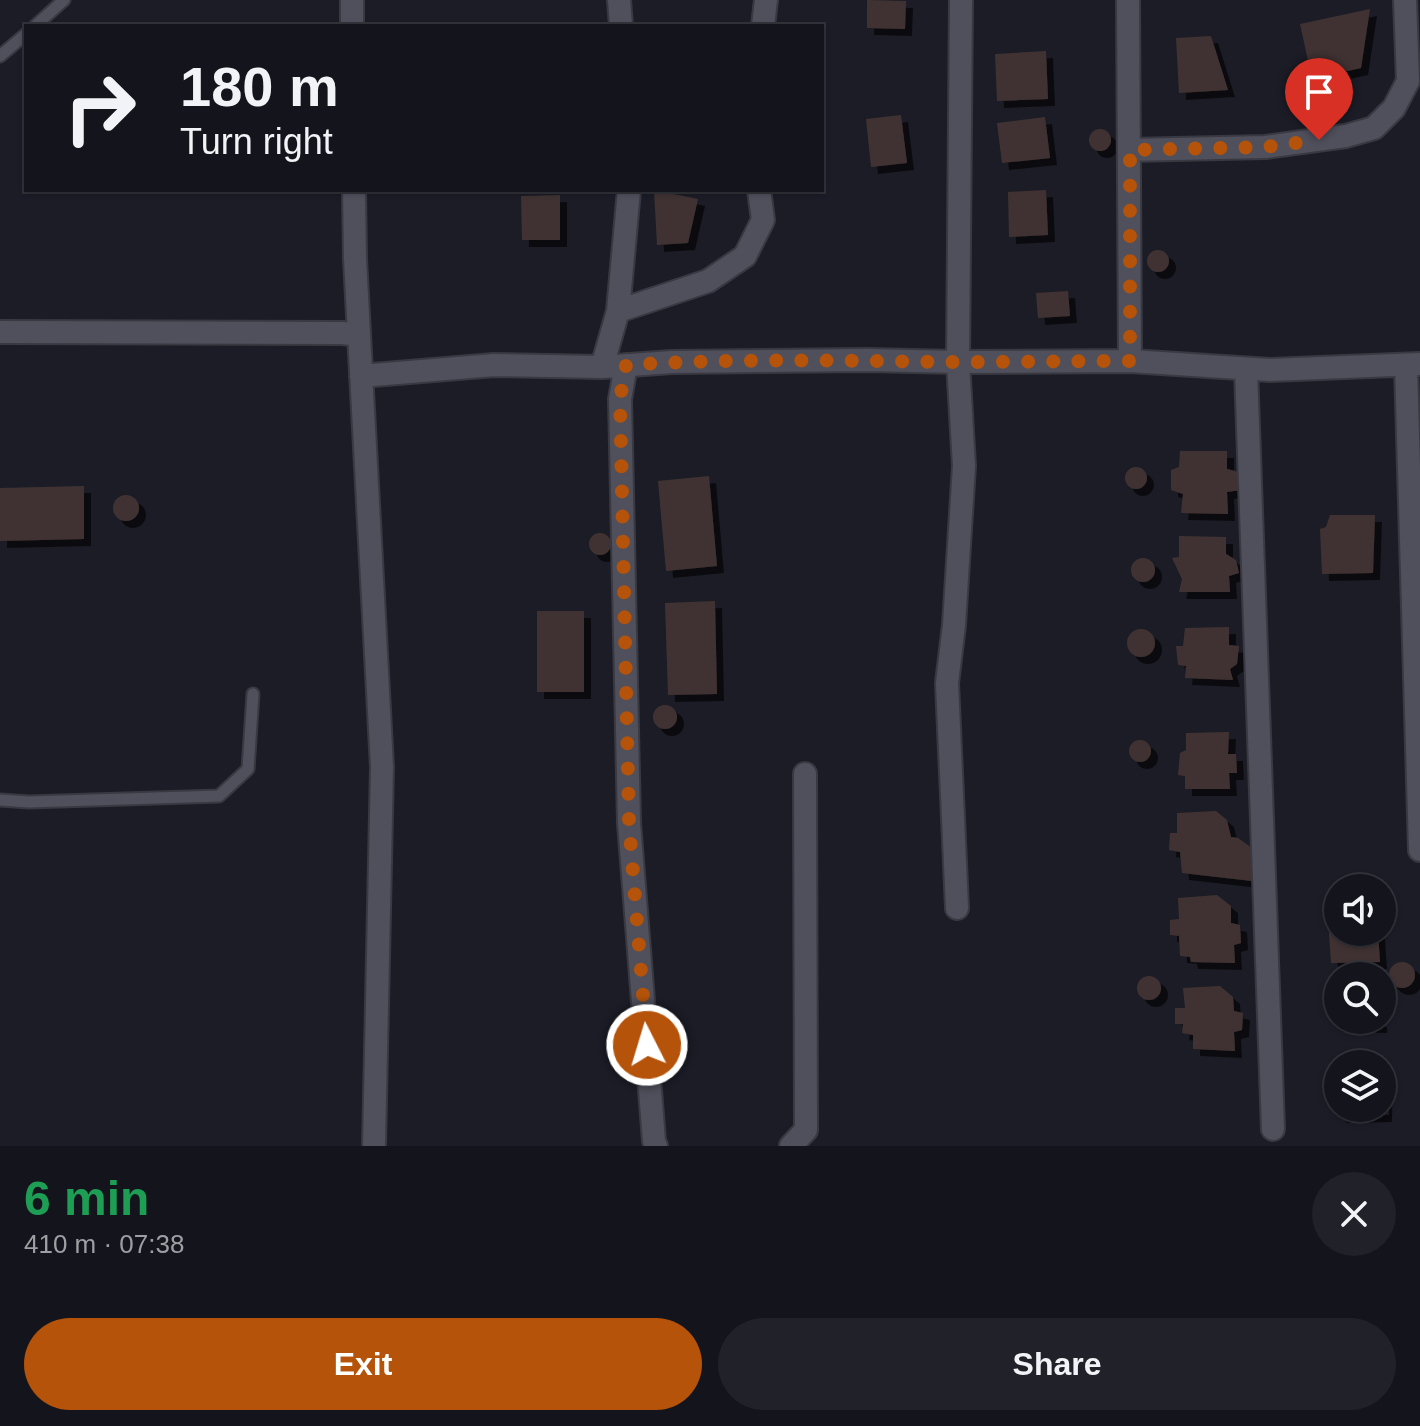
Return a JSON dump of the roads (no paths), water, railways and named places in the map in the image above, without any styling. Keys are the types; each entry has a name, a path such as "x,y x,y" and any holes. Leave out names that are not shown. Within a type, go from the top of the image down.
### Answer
{"street":[{"path":"352,0 352,24"},
{"path":"619,0 621,24"},
{"path":"763,24 766,0"},
{"path":"957,908 947,683 954,625 964,466 958,362 961,0"},
{"path":"1128,0 1130,361"},
{"path":"1130,150 1265,147 1346,136 1374,128 1394,108 1408,81 1405,0"},
{"path":"354,192 382,767 374,1146"},
{"path":"602,367 618,311 629,192"},
{"path":"618,311 708,281 745,256 763,220 759,192"},
{"path":"0,332 359,335"},
{"path":"361,376 494,365 602,367 672,362 1130,361 1246,370 1413,365 1420,850"},
{"path":"626,365 620,399 629,823 656,1146"},
{"path":"1246,370 1273,1129"},
{"path":"791,1146 806,1130 805,774"}],"lane":[{"path":"37,24 64,0"},
{"path":"0,56 24,36"},
{"path":"0,800 29,802 219,796 248,769 253,694"}]}
